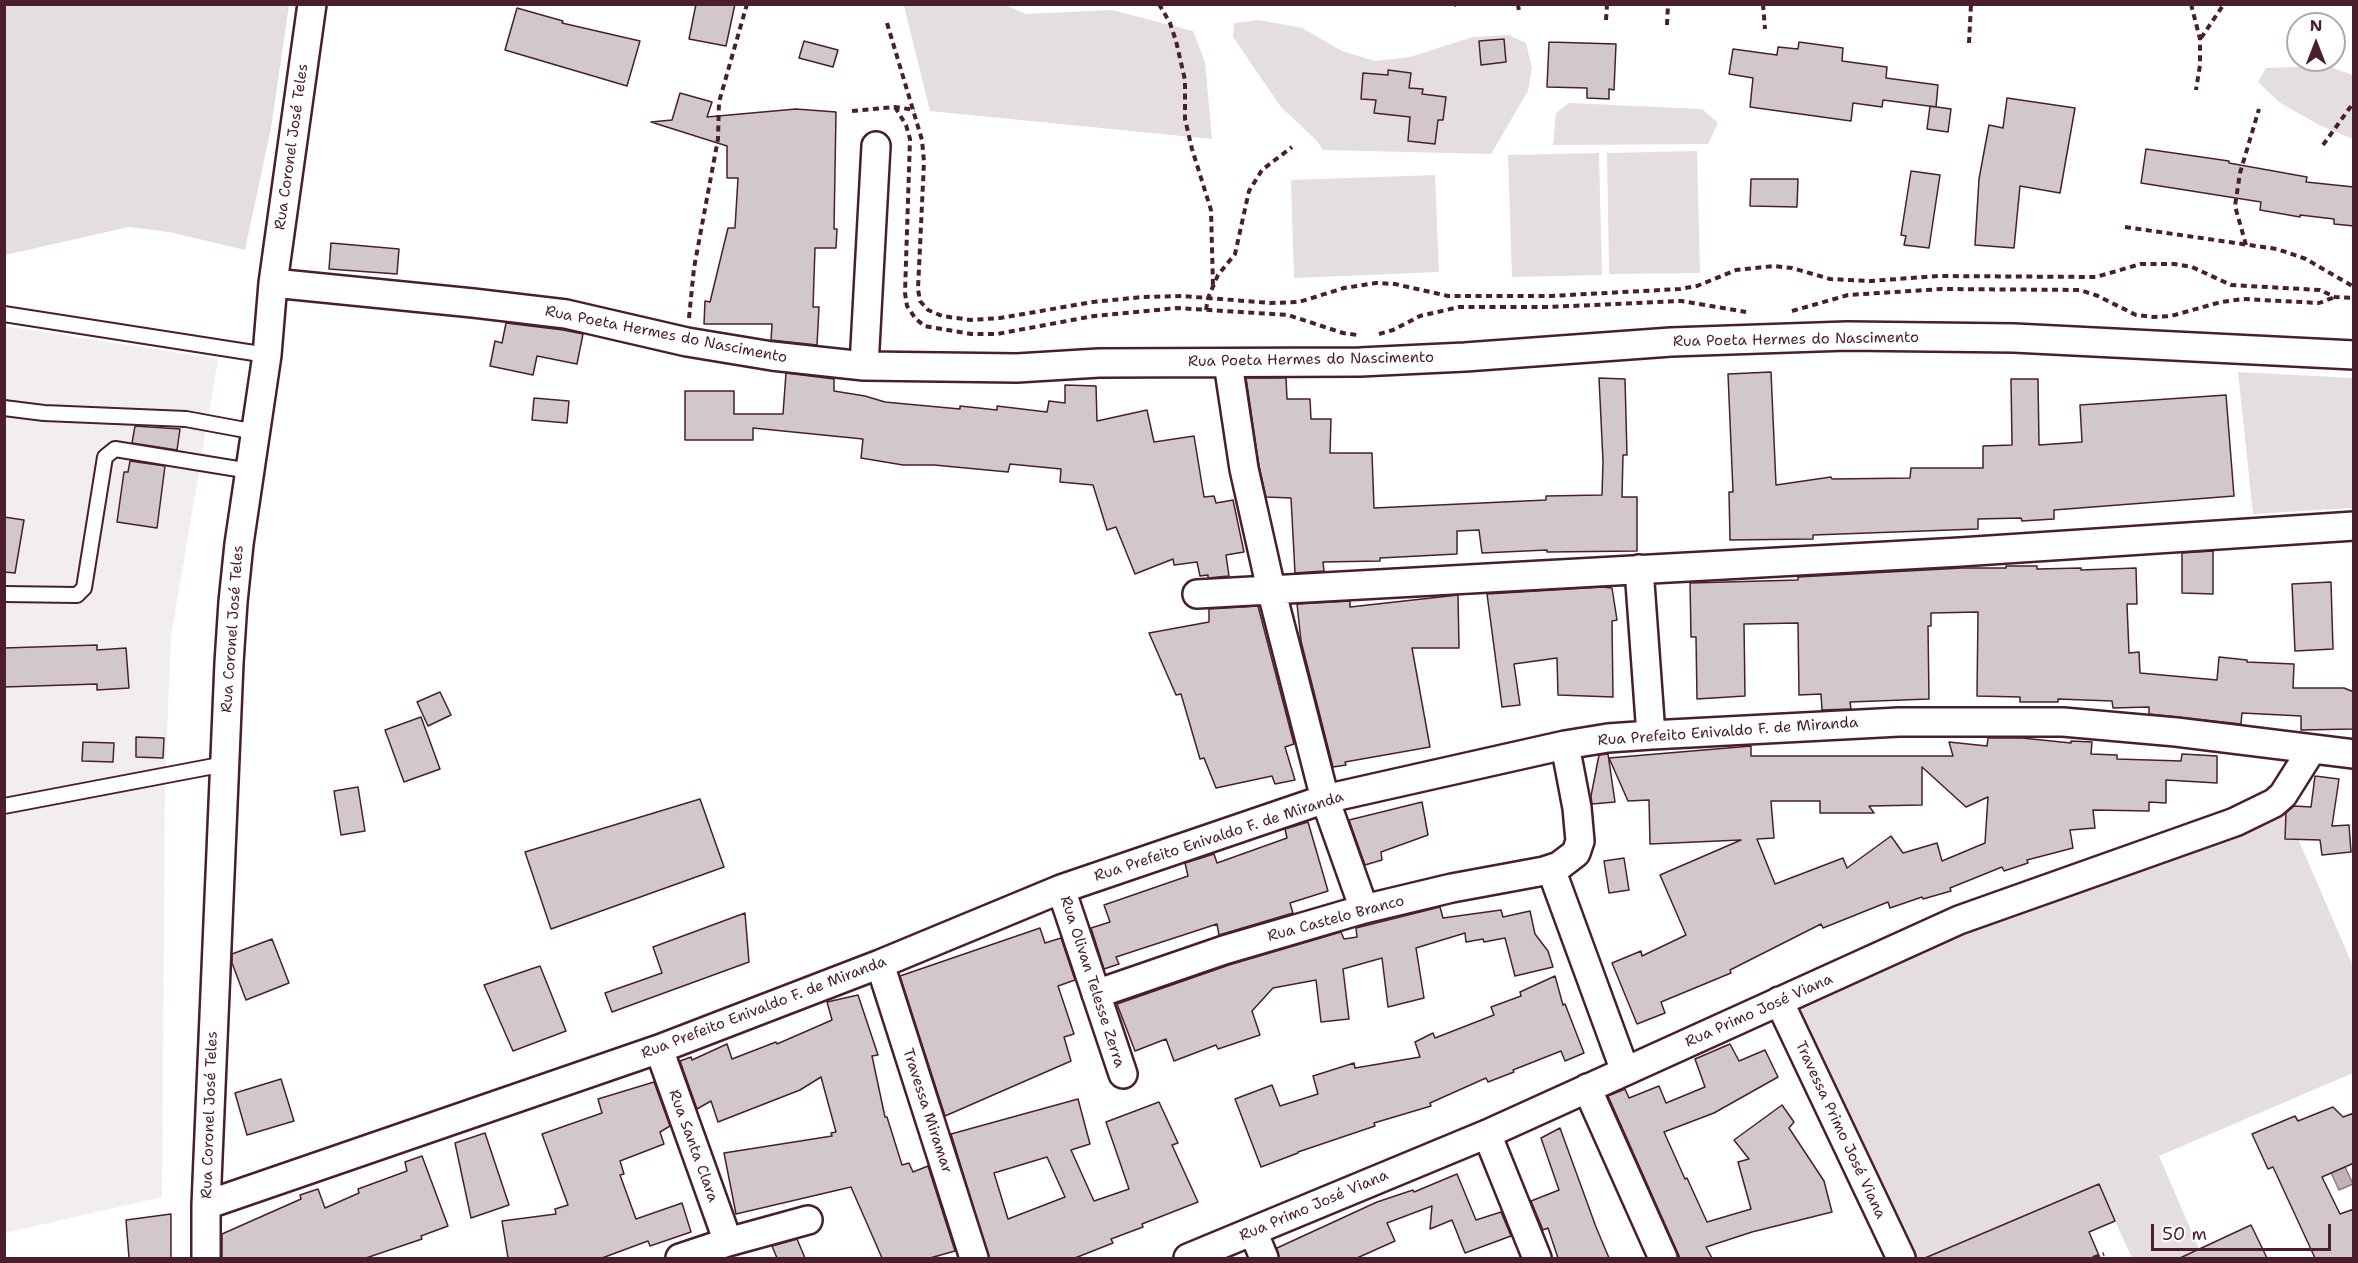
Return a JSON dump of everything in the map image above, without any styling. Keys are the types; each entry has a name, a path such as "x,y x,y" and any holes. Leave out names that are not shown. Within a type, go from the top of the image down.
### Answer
{"street":[{"name":"Rua Coronel José Teles","path":"206,1258 206,1205 233,612 239,544 267,355 273,284 312,4"},
{"path":"864,366 876,146"},
{"name":"Rua Poeta Hermes do Nascimento","path":"273,284 566,314 687,342 772,356 864,366 1017,368 1099,363 1372,361 1671,342 1847,336 2014,338 2354,355"},
{"path":"1228,363 1244,469 1270,589 1325,799 1364,909"},
{"path":"1197,594 1948,552 2354,526"},
{"path":"1639,569 1651,735"},
{"name":"Rua Prefeito Enivaldo F. de Miranda","path":"206,1205 659,1049 880,964 1061,889 1325,799 1565,745 1608,738 1651,735 1899,722 2063,722 2176,732 2354,754"},
{"name":"Rua Castelo Branco","path":"1096,994 1224,950 1364,909 1558,866 1576,853 1580,841 1565,745"},
{"name":"Rua Primo José Viana","path":"1188,1258 1487,1134 1959,920 2235,822 2274,803 2283,795 2312,749"},
{"path":"1551,869 1625,1071"},
{"name":"Rua Olivan Telesse Zerra","path":"1061,889 1123,1074"},
{"name":"Travessa Miramar","path":"880,964 974,1258"},
{"name":"Travessa Primo José Viana","path":"1779,1001 1901,1258"},
{"name":"Rua Santa Clara","path":"659,1049 728,1242"},
{"path":"1587,1088 1663,1258"},
{"path":"1487,1134 1537,1258"},
{"path":"680,1258 807,1220"},
{"path":"1253,1231 1264,1258"}],"lane":[{"path":"4,314 267,355"},
{"path":"4,408 44,413 186,419 256,432"},
{"path":"4,594 77,595 84,588 105,457 115,449 250,471"},
{"path":"4,806 225,764"}],"path":[{"path":"687,342 694,267 718,138 719,102 747,4"},
{"path":"1159,4 1170,23 1176,41 1185,80 1185,119 1211,210 1213,286"},
{"path":"1518,4 1519,12"},
{"path":"1605,20 1606,4"},
{"path":"1667,25 1668,4"},
{"path":"1763,4 1765,29"},
{"path":"1969,43 1971,4"},
{"path":"2191,4 2200,39 2200,65 2196,90"},
{"path":"2200,39 2224,4"},
{"path":"887,23 915,110 922,140 924,162 918,289 920,301 928,310 942,316 971,320 1011,317 1093,302 1142,297 1208,298 1270,303 1299,302 1344,288 1376,283 1395,284 1448,296 1550,296 1680,289 1697,286 1736,270 1774,266 1847,281 1938,276 2096,277 2141,264 2158,263 2192,267 2231,285 2320,290 2336,297 2354,298"},
{"path":"2323,145 2354,102"},
{"path":"852,111 895,107 915,110"},
{"path":"895,107 906,125 910,139 905,293 907,306 924,326 971,334 997,334 1094,316 1178,308 1288,315 1343,333 1360,335"},
{"path":"2246,246 2235,206 2240,173 2259,110"},
{"path":"1206,310 1208,298 1218,275 1235,254 1250,191 1262,170 1292,147"},
{"path":"2125,226 2277,249 2306,259 2354,287"},
{"path":"1787,312 1848,295 1942,289 2080,290 2098,296 2136,315 2153,317 2171,316 2220,302 2243,299 2319,303 2336,297"},
{"path":"1376,335 1393,330 1420,316 1459,307 1549,307 1681,301 1755,313"},
{"path":"2093,1258 2104,1254"}],"shaded area":[{"path":"5,4 289,5 271,128 245,250 169,232 129,227 5,255"},
{"path":"1005,5 1026,14 1112,10 1193,31 1205,62 1212,139 930,111 904,6"},
{"path":"1259,20 1302,28 1342,51 1375,61 1410,57 1473,37 1509,35 1526,43 1532,68 1528,91 1491,154 1323,150 1317,141 1281,107 1233,37 1234,23"},
{"path":"2286,67 2286,72 2344,72 2353,75 2353,139 2319,125 2279,102 2258,82 2266,68"},
{"path":"1569,103 1702,109 1718,123 1708,144 1553,145 1556,113"},
{"path":"1697,151 1700,273 1609,274 1607,153"},
{"path":"1599,153 1602,275 1512,277 1508,155"},
{"path":"1435,175 1439,272 1294,278 1291,180"},
{"path":"4,326 218,359 171,637 165,785 162,1197 5,1233"},
{"path":"2238,372 2353,378 2353,508 2253,514"},
{"path":"2277,790 2353,966 2353,1073 2159,1156 2203,1258 2132,1258 2115,1221 2027,1258 1909,1258 1795,997"},
{"path":"2341,1158 2353,1184 2339,1190 2327,1164"}],"building":[{"path":"696,4 735,4 726,46 689,39"},
{"path":"517,8 563,21 562,23 640,41 627,86 505,50"},
{"path":"1504,39 1506,62 1481,65 1479,41"},
{"path":"804,41 838,50 833,67 799,58"},
{"path":"1549,42 1616,44 1614,90 1609,89 1609,99 1587,98 1587,88 1547,87"},
{"path":"1799,42 1843,48 1842,61 1887,67 1886,78 1938,85 1936,107 1883,100 1882,107 1853,103 1851,121 1750,107 1753,78 1729,74 1733,49 1777,55 1778,47 1798,49"},
{"path":"1388,70 1411,73 1409,88 1423,89 1422,94 1446,97 1443,120 1438,120 1435,144 1408,141 1410,117 1374,113 1376,100 1361,99 1363,73 1388,75"},
{"path":"680,93 712,102 707,117 796,109 836,112 834,229 837,229 836,248 815,248 813,307 819,307 817,345 771,340 772,324 704,324 705,301 710,302 728,228 735,228 738,178 727,178 727,146 651,122 672,120"},
{"path":"2007,98 2075,108 2060,193 2020,186 2014,248 1975,245 1979,179 1989,125 2003,128"},
{"path":"1930,106 1951,109 1948,132 1927,129"},
{"path":"2146,149 2229,161 2229,163 2307,177 2306,182 2354,187 2354,226 2334,224 2334,219 2300,215 2300,217 2260,210 2261,202 2141,183"},
{"path":"1911,171 1940,175 1929,248 1904,245 1906,236 1901,235"},
{"path":"1751,179 1798,179 1797,207 1750,206"},
{"path":"331,243 399,249 397,274 329,269"},
{"path":"506,323 583,334 577,364 537,356 533,375 490,366 495,341 502,343"},
{"path":"1771,372 1776,485 1831,477 1832,479 1910,478 1911,468 1983,468 1983,446 2012,445 2011,379 2038,379 2039,445 2082,442 2080,405 2226,395 2234,496 2054,510 2054,519 2022,521 2021,518 1978,519 1978,529 1813,535 1813,539 1730,540 1729,492 1733,492 1728,374"},
{"path":"786,373 834,379 834,391 885,402 960,409 960,406 997,410 997,406 1047,412 1049,401 1065,403 1065,385 1096,386 1097,421 1147,410 1154,442 1194,436 1204,497 1214,496 1216,503 1233,500 1244,552 1226,555 1229,576 1208,578 1208,575 1200,576 1197,562 1174,565 1173,559 1135,574 1116,527 1107,530 1093,485 1060,482 1061,469 1010,464 1008,472 934,465 903,465 861,458 863,439 753,428 753,440 685,440 685,391 734,391 734,414 783,414"},
{"path":"1246,378 1286,378 1287,399 1310,399 1311,419 1331,419 1330,453 1372,453 1374,508 1546,500 1546,496 1602,495 1603,461 1599,378 1625,379 1627,455 1623,455 1622,497 1637,497 1637,551 1547,552 1547,550 1482,553 1479,530 1457,531 1457,554 1380,558 1380,561 1323,562 1324,571 1295,573 1291,498 1266,497"},
{"path":"534,398 569,401 567,423 532,420"},
{"path":"135,426 180,429 177,450 132,443"},
{"path":"130,461 165,466 157,528 117,522 124,472 128,472"},
{"path":"4,517 24,520 15,573 4,572"},
{"path":"2213,551 2213,594 2182,593 2182,553"},
{"path":"2006,566 2037,566 2037,569 2081,568 2081,570 2136,568 2137,604 2127,604 2129,653 2139,652 2140,673 2217,680 2219,657 2247,660 2247,662 2294,664 2293,688 2344,688 2354,692 2354,729 2301,730 2301,716 2242,713 2241,724 2149,714 2149,707 2113,708 2112,701 2058,699 2058,702 2020,702 2020,697 1977,696 1978,612 1931,613 1931,626 1928,626 1929,699 1850,702 1851,709 1822,710 1821,694 1799,695 1798,623 1744,624 1745,696 1697,699 1696,637 1691,637 1690,583 1798,580 1798,577 1962,568 2006,568"},
{"path":"2331,582 2333,649 2295,651 2292,584"},
{"path":"1612,588 1617,620 1612,621 1613,697 1558,695 1557,658 1514,664 1520,705 1502,707 1487,594"},
{"path":"1458,595 1459,648 1412,648 1430,747 1345,762 1346,765 1333,767 1301,641 1297,604 1350,601 1350,607"},
{"path":"1258,606 1294,744 1285,747 1295,780 1275,784 1272,776 1216,788 1204,758 1200,759 1181,694 1176,695 1149,633 1209,622 1209,609"},
{"path":"97,645 97,650 126,648 129,688 97,690 97,684 4,687 4,648"},
{"path":"440,692 451,715 428,726 417,702"},
{"path":"421,717 440,769 404,782 385,730"},
{"path":"136,737 164,738 163,758 136,757"},
{"path":"1988,738 2022,738 2071,743 2071,741 2092,742 2091,754 2117,755 2117,759 2181,761 2182,754 2217,756 2217,783 2166,780 2166,803 2149,802 2149,811 2093,810 2095,828 2070,830 2073,848 2027,860 2028,863 2004,871 2002,867 1950,888 1951,891 1923,899 1922,897 1890,908 1888,902 1823,928 1821,924 1730,970 1731,973 1661,1002 1665,1013 1637,1024 1612,963 1641,951 1642,956 1686,935 1660,875 1741,840 1650,844 1649,800 1628,801 1609,758 1751,746 1751,756 1953,756 1949,742 1987,746","holes":["1922,767 1966,807 1988,797 1985,843 1942,861 1937,843 1903,853 1891,836 1847,868 1843,858 1775,884 1757,839 1774,838 1771,801 1820,801 1820,813 1874,813 1869,806 1922,805"]},
{"path":"83,742 114,743 113,762 82,761"},
{"path":"1608,754 1615,802 1592,804 1591,796 1599,755"},
{"path":"2315,776 2339,779 2332,826 2349,825 2351,852 2322,855 2320,840 2285,839 2286,813 2294,806 2311,807"},
{"path":"358,787 365,831 341,835 334,791"},
{"path":"700,799 724,867 551,929 525,852"},
{"path":"1422,802 1428,835 1381,852 1382,860 1365,865 1349,820"},
{"path":"1308,822 1328,891 1290,903 1293,913 1219,935 1217,924 1116,957 1119,964 1104,969 1091,928 1110,922 1104,905 1188,876 1185,863 1214,854 1217,863 1287,838 1285,829"},
{"path":"1624,858 1629,890 1609,893 1604,861"},
{"path":"1440,907 1443,918 1501,910 1503,917 1530,911 1535,934 1548,951 1553,967 1515,976 1505,938 1484,942 1483,939 1466,942 1465,933 1416,948 1424,998 1388,1007 1382,958 1343,969 1349,1019 1321,1022 1316,980 1273,988 1252,1011 1260,1035 1218,1049 1216,1045 1174,1061 1166,1039 1135,1051 1117,1004 1229,965 1341,932 1344,939 1357,937 1356,928"},
{"path":"745,913 749,962 612,1012 605,993 662,973 653,947"},
{"path":"1040,928 1045,943 1061,938 1075,980 1058,986 1074,1034 1064,1037 1071,1061 945,1116 900,976"},
{"path":"272,939 289,983 246,1000 232,963 232,954"},
{"path":"540,966 566,1031 513,1051 484,985"},
{"path":"1555,976 1563,1005 1565,1004 1584,1053 1565,1061 1561,1051 1488,1082 1486,1078 1430,1103 1431,1106 1374,1123 1375,1126 1261,1167 1235,1099 1272,1085 1280,1106 1318,1094 1313,1076 1354,1063 1355,1068 1420,1057 1415,1042 1433,1033 1435,1038 1494,1015 1491,1007 1521,996 1520,992"},
{"path":"858,995 878,1055 872,1056 885,1117 887,1117 902,1165 909,1163 913,1172 928,1166 955,1251 930,1258 882,1258 851,1187 736,1214 724,1153 832,1136 831,1133 836,1132 821,1077 800,1090 718,1122 711,1101 697,1109 680,1061 691,1057 692,1060 727,1044 732,1059 776,1042 777,1044 832,1020 827,1002"},
{"path":"1730,1044 1739,1061 1765,1050 1778,1077 1714,1113 1664,1132 1707,1222 1751,1209 1738,1162 1749,1159 1734,1140 1782,1105 1794,1122 1789,1128 1824,1181 1832,1212 1752,1232 1706,1247 1712,1258 1680,1258 1608,1096 1625,1089 1629,1098 1659,1086 1666,1103 1705,1087 1695,1059"},
{"path":"281,1079 294,1121 247,1135 235,1093"},
{"path":"654,1082 670,1126 660,1132 664,1144 620,1161 624,1174 620,1175 636,1219 682,1203 691,1232 650,1246 648,1241 602,1258 508,1258 502,1221 556,1214 555,1209 568,1205 542,1134 602,1113 598,1099"},
{"path":"1078,1099 1090,1144 1071,1150 1094,1201 1129,1189 1106,1122 1159,1102 1178,1143 1172,1145 1198,1202 1142,1224 1143,1227 1111,1239 1113,1243 1075,1258 989,1258 951,1134","holes":["1047,1157 1065,1197 1008,1219 994,1173"]},
{"path":"2333,1107 2343,1117 2354,1113 2354,1163 2322,1177 2340,1214 2354,1209 2354,1258 2315,1258 2273,1167 2268,1169 2252,1134 2295,1116 2298,1121"},
{"path":"1560,1128 1609,1258 1558,1258 1548,1228 1543,1230 1531,1201 1559,1190 1541,1138"},
{"path":"485,1133 509,1205 471,1218 455,1143"},
{"path":"422,1156 448,1226 421,1236 422,1239 366,1258 222,1258 222,1234 301,1199 300,1195 318,1189 325,1208 359,1193 358,1189 407,1171 405,1162"},
{"path":"1457,1174 1476,1220 1501,1212 1511,1236 1465,1253 1452,1220 1430,1229 1432,1206 1387,1223 1395,1241 1357,1258 1279,1258 1277,1248 1377,1202 1413,1190 1414,1192"},
{"path":"2099,1184 2115,1221 2089,1232 2100,1258 1925,1258"},
{"path":"171,1214 171,1258 129,1258 126,1220"},
{"path":"2251,1225 2267,1258 2180,1258"},
{"path":"797,1239 805,1258 777,1258 772,1246"}]}
